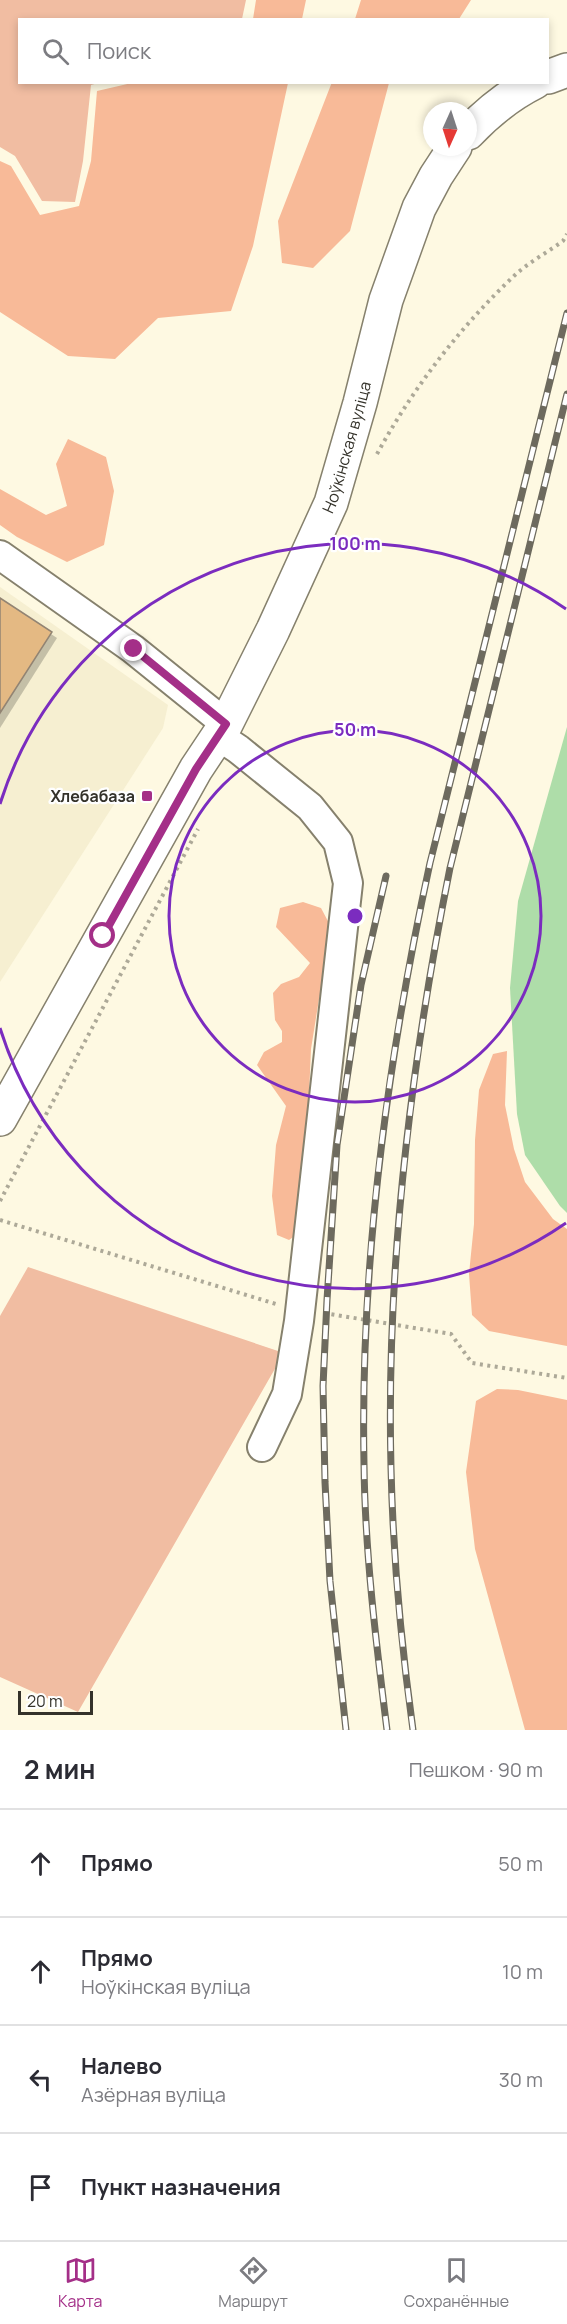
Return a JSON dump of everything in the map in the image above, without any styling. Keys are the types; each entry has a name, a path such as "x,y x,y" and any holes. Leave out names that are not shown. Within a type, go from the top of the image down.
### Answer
{"main road":[{"path":"549,76 567,70"},
{"path":"477,124 518,91 531,84"},
{"name":"Ноўкінская вуліца","path":"0,1119 196,769 221,729 273,630 331,503 390,290 419,208 449,156"}],"street":[{"path":"0,555 134,649 221,729 238,749 310,807 338,842 348,883 297,1330 287,1394 262,1447"}],"shaded area":[{"path":"0,0 246,0 242,18 18,18 18,84 94,84 91,85 83,161 75,202 42,201 15,156 0,147"},
{"path":"256,0 306,0 302,18 253,18"},
{"path":"361,0 471,0 460,18 355,18"},
{"path":"127,84 288,84 253,246 231,311 158,318 115,359 68,356 0,312 0,161 11,166 40,215 79,206 91,161 97,91"},
{"path":"331,84 389,84 350,231 313,268 282,263 278,221"},
{"path":"68,439 106,457 114,491 104,545 67,562 17,537 0,525 0,489 46,515 67,506 56,464"},
{"path":"0,587 168,705 163,728 0,982"},
{"path":"567,727 567,1213 525,1155 517,1114 510,988 518,901"},
{"path":"303,902 321,908 330,925 332,957 319,999 311,1049 304,1212 299,1233 289,1240 277,1235 272,1196 276,1145 286,1106 257,1065 264,1052 282,1042 282,1031 275,1020 273,993 281,984 299,977 310,963 276,927 280,908"},
{"path":"507,1051 505,1105 514,1149 525,1182 553,1219 567,1229 567,1346 489,1331 472,1315 469,1274 474,1224 475,1140 479,1090 493,1054"},
{"path":"28,1267 284,1353 78,1712 0,1677 0,1316"},
{"path":"497,1389 518,1390 567,1400 567,1730 525,1730 475,1549 466,1472 476,1401"}],"building":[{"path":"0,598 52,632 0,713"}],"railway":[{"path":"387,1730 369,1564 364,1464 367,1313 379,1162 401,1012 430,863 567,313"},
{"path":"413,1730 398,1599 391,1468 393,1318 404,1166 424,1016 450,868 567,394"},
{"path":"346,1730 330,1581 325,1482 323,1386 327,1300 337,1145 361,985 386,876"}],"place":[{"name":"Хлебабаза","path":"147,796"}],"route":[{"path":"103,936 196,769 226,724 134,649"}]}
